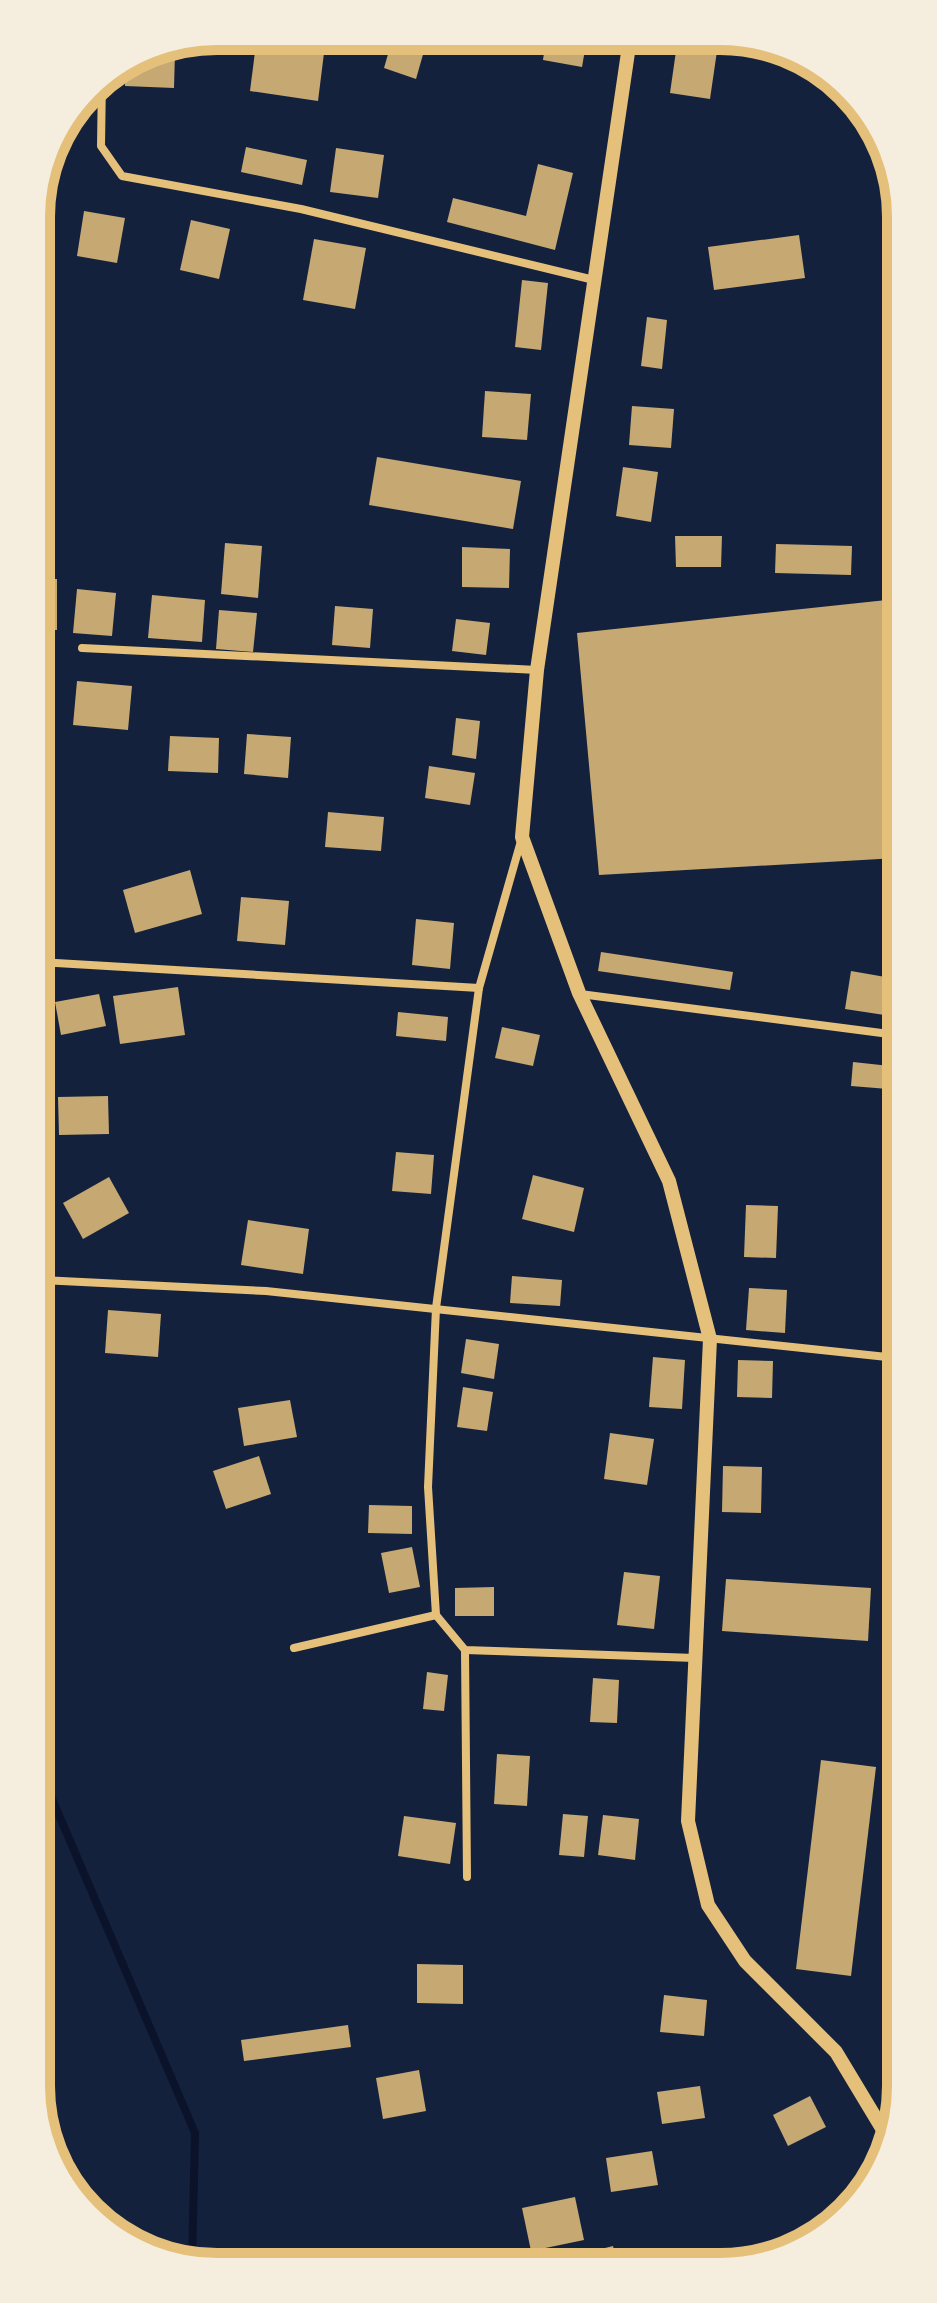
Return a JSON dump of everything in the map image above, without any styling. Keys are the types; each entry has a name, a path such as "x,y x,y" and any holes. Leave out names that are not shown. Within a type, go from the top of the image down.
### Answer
{"street":[{"path":"467,1877 465,1650 436,1615 428,1487 436,1308 479,988 522,837 537,670 628,50"},
{"path":"102,97 101,146 122,176 301,209 594,280"},
{"path":"82,648 537,670"},
{"path":"522,837 579,993 669,1181 710,1339 688,1821 708,1905 745,1961 836,2052 881,2127"},
{"path":"50,963 479,988"},
{"path":"579,993 887,1034"},
{"path":"50,1280 266,1291 887,1357"},
{"path":"294,1648 436,1615"},
{"path":"465,1650 695,1658"}],"building":[{"path":"255,50 324,50 318,101 250,91"},
{"path":"389,50 424,50 416,79 384,68"},
{"path":"544,50 585,50 582,67 543,60"},
{"path":"676,50 717,51 710,99 670,93"},
{"path":"175,56 174,88 125,86 125,78 134,72"},
{"path":"246,147 307,160 302,185 241,172"},
{"path":"336,148 384,155 378,198 330,192"},
{"path":"538,164 573,173 555,250 447,222 453,198 526,216"},
{"path":"84,211 125,218 117,263 77,256"},
{"path":"191,220 230,229 219,279 180,270"},
{"path":"799,235 805,278 714,290 708,247"},
{"path":"314,239 366,248 355,309 303,300"},
{"path":"522,280 548,283 541,350 515,347"},
{"path":"647,317 667,320 662,369 641,366"},
{"path":"485,391 531,394 527,440 482,437"},
{"path":"632,406 674,409 671,448 629,445"},
{"path":"377,457 521,481 513,529 369,505"},
{"path":"623,467 658,472 651,522 616,516"},
{"path":"675,536 722,536 721,567 676,567"},
{"path":"225,543 262,546 258,598 221,594"},
{"path":"776,544 852,546 851,575 775,573"},
{"path":"462,547 510,549 509,588 462,587"},
{"path":"50,579 57,579 57,630 50,630"},
{"path":"77,589 116,593 112,636 73,633"},
{"path":"152,595 205,600 202,642 148,638"},
{"path":"887,600 887,859 599,875 577,633"},
{"path":"335,606 373,609 370,648 332,645"},
{"path":"219,610 257,613 253,652 216,649"},
{"path":"456,619 490,623 486,655 452,651"},
{"path":"77,681 132,686 128,730 73,725"},
{"path":"456,718 480,721 476,759 452,755"},
{"path":"247,734 291,737 288,778 244,774"},
{"path":"170,736 219,738 218,773 168,771"},
{"path":"429,766 475,773 470,805 425,798"},
{"path":"328,812 384,817 381,851 325,847"},
{"path":"190,870 202,914 135,933 123,890"},
{"path":"241,897 289,901 285,945 237,941"},
{"path":"416,919 454,923 450,969 412,965"},
{"path":"601,952 733,972 730,990 598,971"},
{"path":"851,971 887,977 887,1015 845,1009"},
{"path":"178,987 185,1035 120,1044 113,996"},
{"path":"99,994 106,1026 61,1035 55,1002"},
{"path":"398,1012 448,1017 446,1041 396,1036"},
{"path":"502,1027 540,1035 533,1066 495,1058"},
{"path":"853,1062 887,1066 887,1089 851,1086"},
{"path":"108,1096 109,1134 59,1135 58,1097"},
{"path":"396,1152 434,1155 431,1194 392,1191"},
{"path":"533,1175 584,1188 574,1232 522,1219"},
{"path":"109,1177 129,1213 83,1239 63,1203"},
{"path":"746,1205 778,1206 776,1258 744,1257"},
{"path":"248,1220 309,1229 303,1274 241,1265"},
{"path":"512,1276 562,1280 560,1306 510,1303"},
{"path":"749,1288 787,1290 785,1333 746,1330"},
{"path":"108,1310 161,1314 158,1357 105,1353"},
{"path":"466,1339 499,1344 494,1379 461,1373"},
{"path":"653,1357 685,1360 682,1409 649,1407"},
{"path":"738,1360 773,1361 772,1398 737,1397"},
{"path":"463,1387 493,1392 487,1431 457,1427"},
{"path":"290,1400 297,1437 244,1446 238,1408"},
{"path":"610,1433 654,1439 647,1485 604,1479"},
{"path":"259,1456 271,1494 226,1509 213,1471"},
{"path":"723,1466 762,1467 761,1513 722,1512"},
{"path":"369,1505 412,1506 412,1534 368,1533"},
{"path":"412,1547 420,1587 389,1593 381,1553"},
{"path":"624,1572 660,1576 654,1629 617,1625"},
{"path":"726,1579 871,1588 868,1641 722,1631"},
{"path":"494,1587 494,1616 455,1616 455,1588"},
{"path":"427,1672 448,1675 444,1711 423,1709"},
{"path":"593,1678 619,1680 617,1723 590,1722"},
{"path":"497,1754 530,1756 527,1806 494,1804"},
{"path":"821,1760 876,1767 851,1976 796,1969"},
{"path":"563,1814 588,1816 584,1857 559,1855"},
{"path":"603,1815 639,1819 635,1860 598,1855"},
{"path":"404,1816 456,1823 450,1864 398,1856"},
{"path":"417,1964 463,1965 463,2004 417,2003"},
{"path":"664,1995 707,2000 704,2036 660,2032"},
{"path":"348,2025 351,2047 244,2061 241,2040"},
{"path":"419,2070 426,2111 383,2119 376,2078"},
{"path":"700,2086 705,2118 662,2124 657,2092"},
{"path":"810,2096 826,2127 788,2146 773,2115"},
{"path":"652,2151 658,2185 611,2192 606,2158"},
{"path":"575,2197 584,2240 531,2251 522,2208"},
{"path":"613,2246 615,2253 585,2253"}],"waterway":[{"path":"50,1794 195,2133 192,2251"}]}
